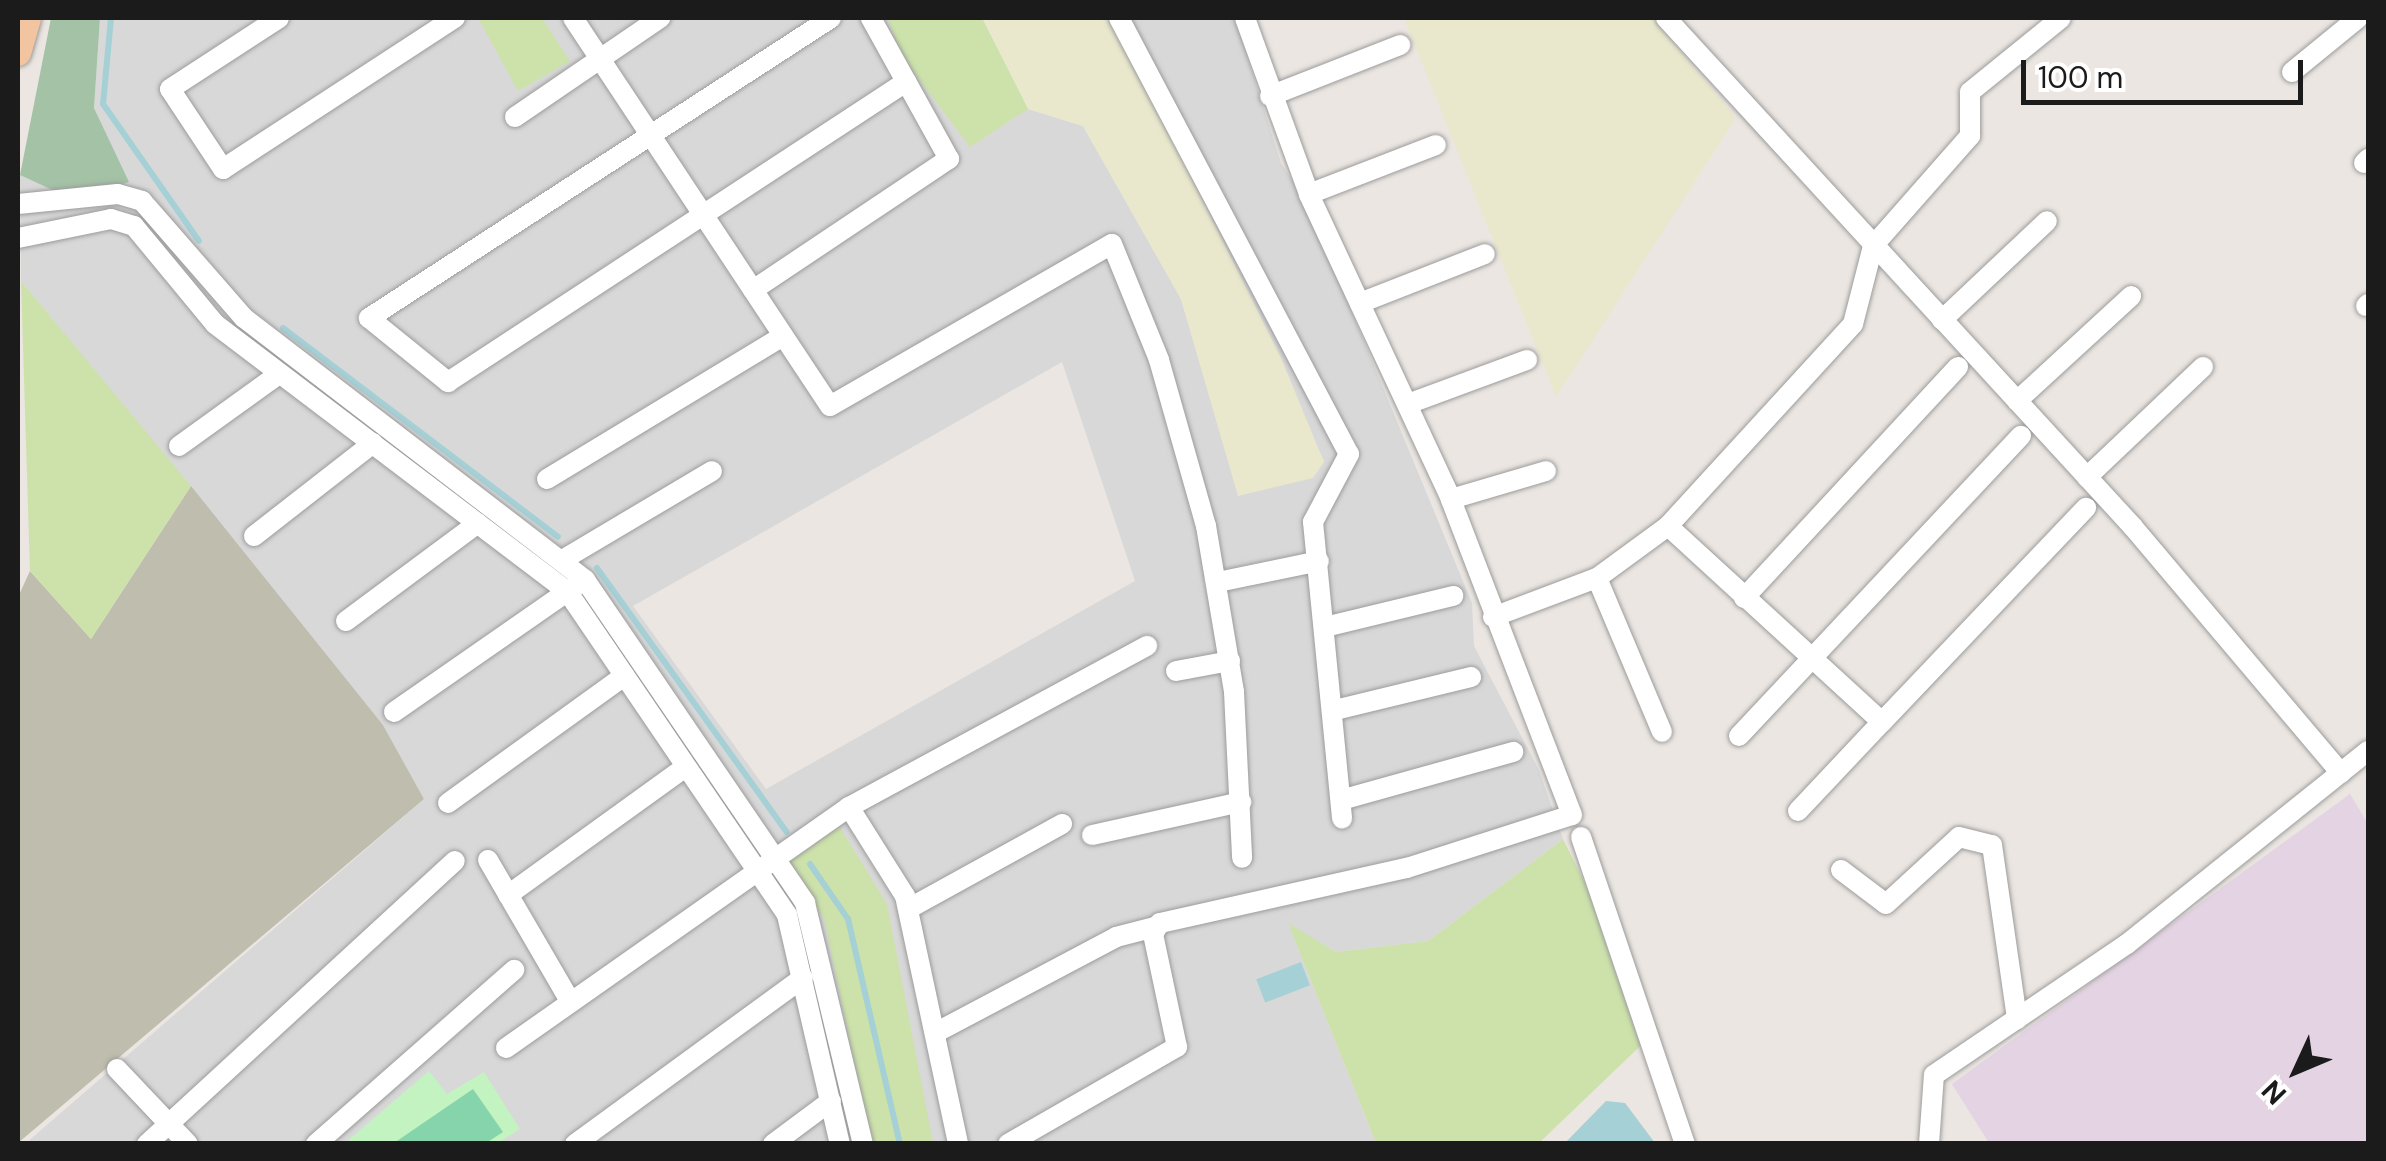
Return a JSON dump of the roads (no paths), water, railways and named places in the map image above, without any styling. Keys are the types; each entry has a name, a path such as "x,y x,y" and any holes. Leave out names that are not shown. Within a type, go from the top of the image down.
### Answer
{"main road":[{"path":"18,53 28,18"}],"street":[{"path":"279,18 170,89 223,169 455,18"},
{"path":"572,18 830,406 1112,244 1177,414 1218,582 1230,661 1242,802 1242,858"},
{"path":"515,118 660,18"},
{"path":"831,18 652,139 369,318 448,382 906,82"},
{"path":"752,290 949,158 871,18"},
{"path":"1119,18 1350,454 1313,522 1330,626 1341,810 1513,752"},
{"path":"934,1033 1116,936 1406,868 1572,816 1450,498 1309,194 1270,96 1245,18"},
{"path":"1666,18 2087,477 2342,773"},
{"path":"1493,617 1598,578 1668,526 1853,324 1873,246 1970,136 1970,92 2060,18"},
{"path":"2292,72 2358,18"},
{"path":"1270,96 1400,46"},
{"path":"1309,194 1436,145"},
{"path":"18,204 118,194 142,201 244,318 564,559 623,677 683,769 815,927 863,1144"},
{"path":"18,238 122,220 215,324 478,523 576,586 762,863 786,916 804,978 840,1144"},
{"path":"1942,320 2047,221"},
{"path":"1360,303 1484,254"},
{"path":"2017,402 2131,296"},
{"path":"547,479 783,336"},
{"path":"1408,404 1527,360"},
{"path":"2087,477 2204,367"},
{"path":"1744,598 1958,368"},
{"path":"179,446 278,374"},
{"path":"1740,736 2021,436"},
{"path":"254,536 373,443"},
{"path":"564,559 712,471"},
{"path":"1450,498 1546,471"},
{"path":"1798,812 2086,508"},
{"path":"346,622 478,523"},
{"path":"1668,526 1810,661 1882,722"},
{"path":"1218,582 1319,560"},
{"path":"1598,578 1662,732"},
{"path":"394,712 576,586"},
{"path":"1330,626 1452,596"},
{"path":"506,1048 762,863 849,806 1146,646"},
{"path":"1176,671 1230,661"},
{"path":"448,804 623,677"},
{"path":"1335,710 1471,677"},
{"path":"1929,1144 1934,1075 2127,944 2368,751"},
{"path":"508,895 683,769"},
{"path":"1092,835 1242,802"},
{"path":"849,806 908,909 958,1144"},
{"path":"908,909 1062,824"},
{"path":"1582,837 1685,1144"},
{"path":"1842,870 1886,904 1959,837 1992,845 2017,1019"},
{"path":"488,860 570,1001"},
{"path":"147,1144 455,861"},
{"path":"1008,1144 1177,1047 1155,927"},
{"path":"316,1144 514,970"},
{"path":"575,1144 804,978"},
{"path":"118,1069 188,1144"},
{"path":"772,1144 832,1102"}],"water":[{"path":"1301,962 1310,985 1265,1003 1256,979"},
{"path":"1606,1101 1625,1103 1655,1143 1565,1143"}],"waterway":[{"path":"111,18 103,104 199,241"},
{"path":"283,328 558,537"},
{"path":"597,568 787,832"},
{"path":"810,864 848,919 900,1144"}]}
